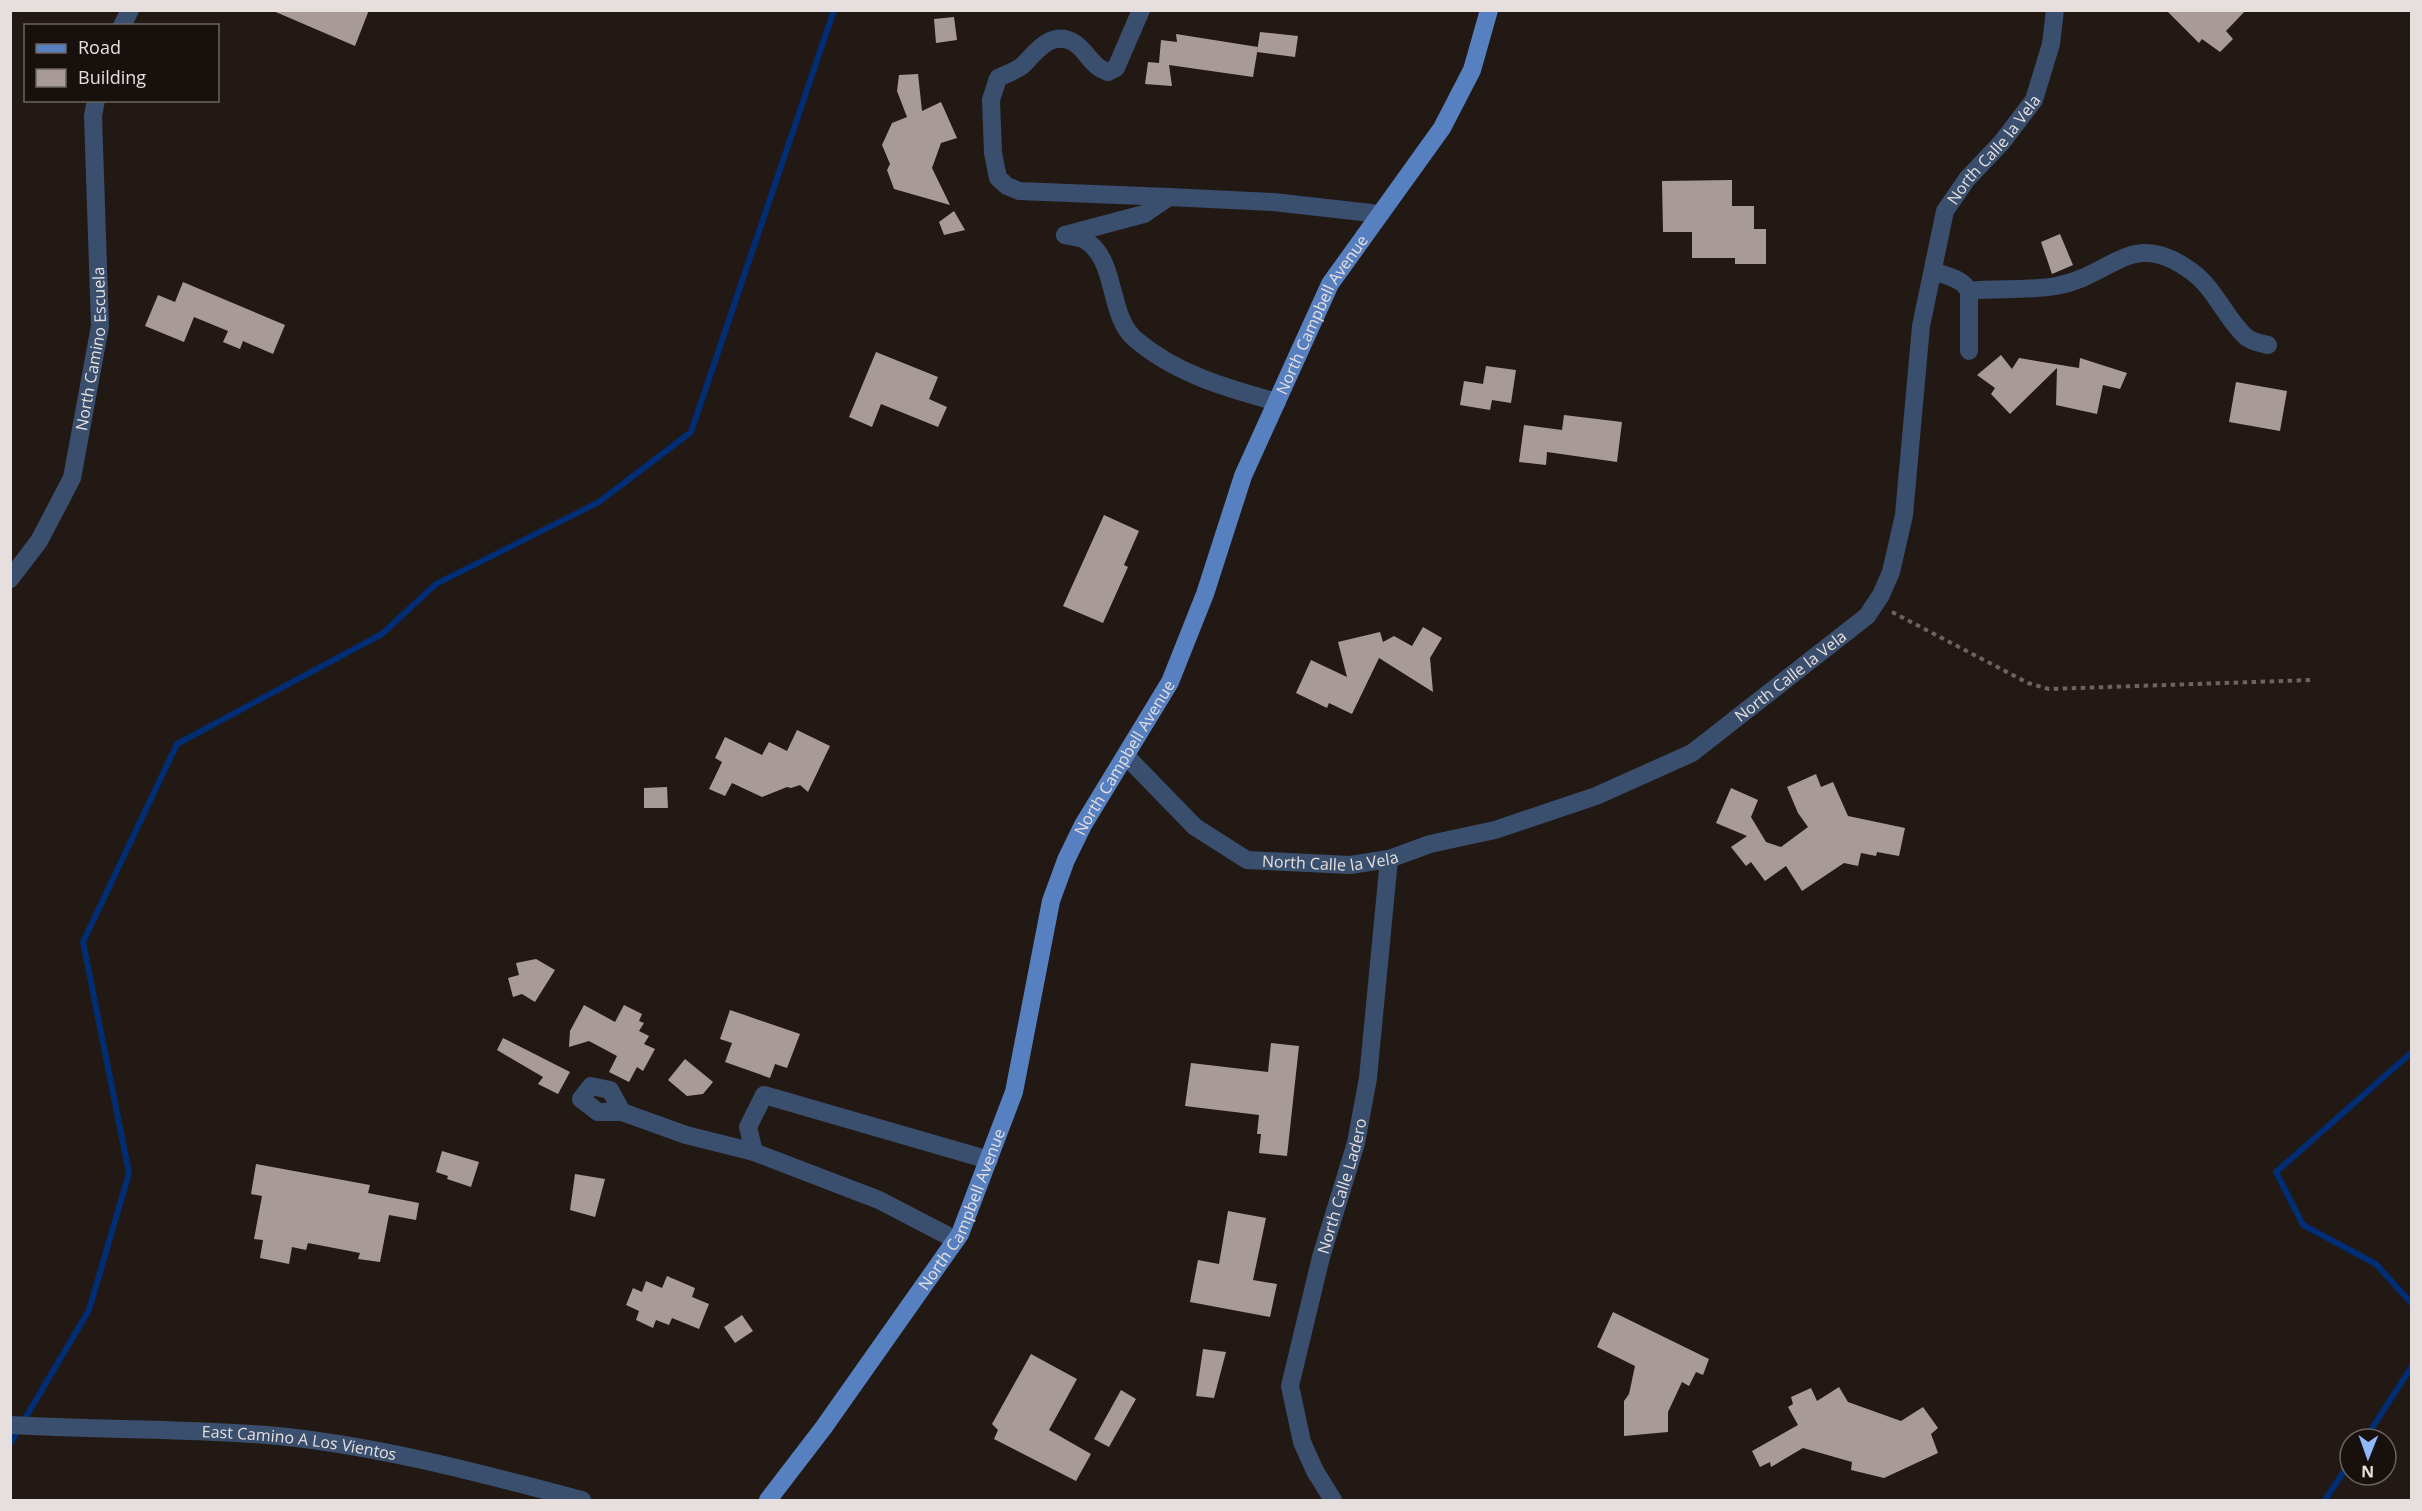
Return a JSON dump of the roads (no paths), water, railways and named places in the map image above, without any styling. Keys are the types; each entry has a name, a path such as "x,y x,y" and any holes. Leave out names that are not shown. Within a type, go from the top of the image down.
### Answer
{"main road":[{"name":"North Campbell Avenue","path":"768,1500 824,1427 956,1240 1014,1092 1051,901 1065,860 1083,825 1170,682 1205,594 1243,476 1330,284 1442,128 1472,70 1489,10"}],"street":[{"path":"123,24 130,10"},
{"path":"1142,10 1116,68 1108,72 1099,69 1074,42 1060,39 1039,45 1021,66 998,78 991,100 993,153 998,178 1007,186 1019,190 1274,202 1380,214"},
{"name":"North Calle la Vela","path":"1126,756 1195,827 1247,860 1350,865 1389,859 1430,844 1495,830 1596,796 1692,753 1867,616 1891,572 1904,515 1921,326 1945,211 1967,179 2001,142 2034,100 2051,45 2055,10"},
{"name":"North Camino Escuela","path":"10,579 39,541 72,478 100,326 93,116 96,102"},
{"path":"1169,197 1144,214 1065,236 1083,239 1098,252 1109,278 1120,318 1134,338 1192,376 1276,402"},
{"path":"1969,291 2058,286 2093,274 2126,256 2156,252 2167,255 2211,288 2245,336 2268,345"},
{"path":"1933,271 1957,279 1965,284 1969,291 1969,351"},
{"name":"North Calle Ladero","path":"1333,1500 1315,1471 1302,1442 1290,1386 1321,1257 1356,1143 1368,1078 1389,859"},
{"path":"754,1152 748,1127 764,1095 988,1160"},
{"path":"622,1112 686,1135 754,1152 879,1200 956,1240"},
{"name":"East Camino A Los Vientos","path":"10,1425 266,1435 375,1451 582,1500"}],"waterway":[{"path":"10,1444 89,1310 129,1173 83,942 177,744 382,634 436,584 599,502 691,432 834,10"},
{"path":"2412,1052 2276,1172 2303,1225 2376,1264 2412,1304"},
{"path":"2373,1427 2412,1366"},
{"path":"2325,1500 2338,1480"}]}
